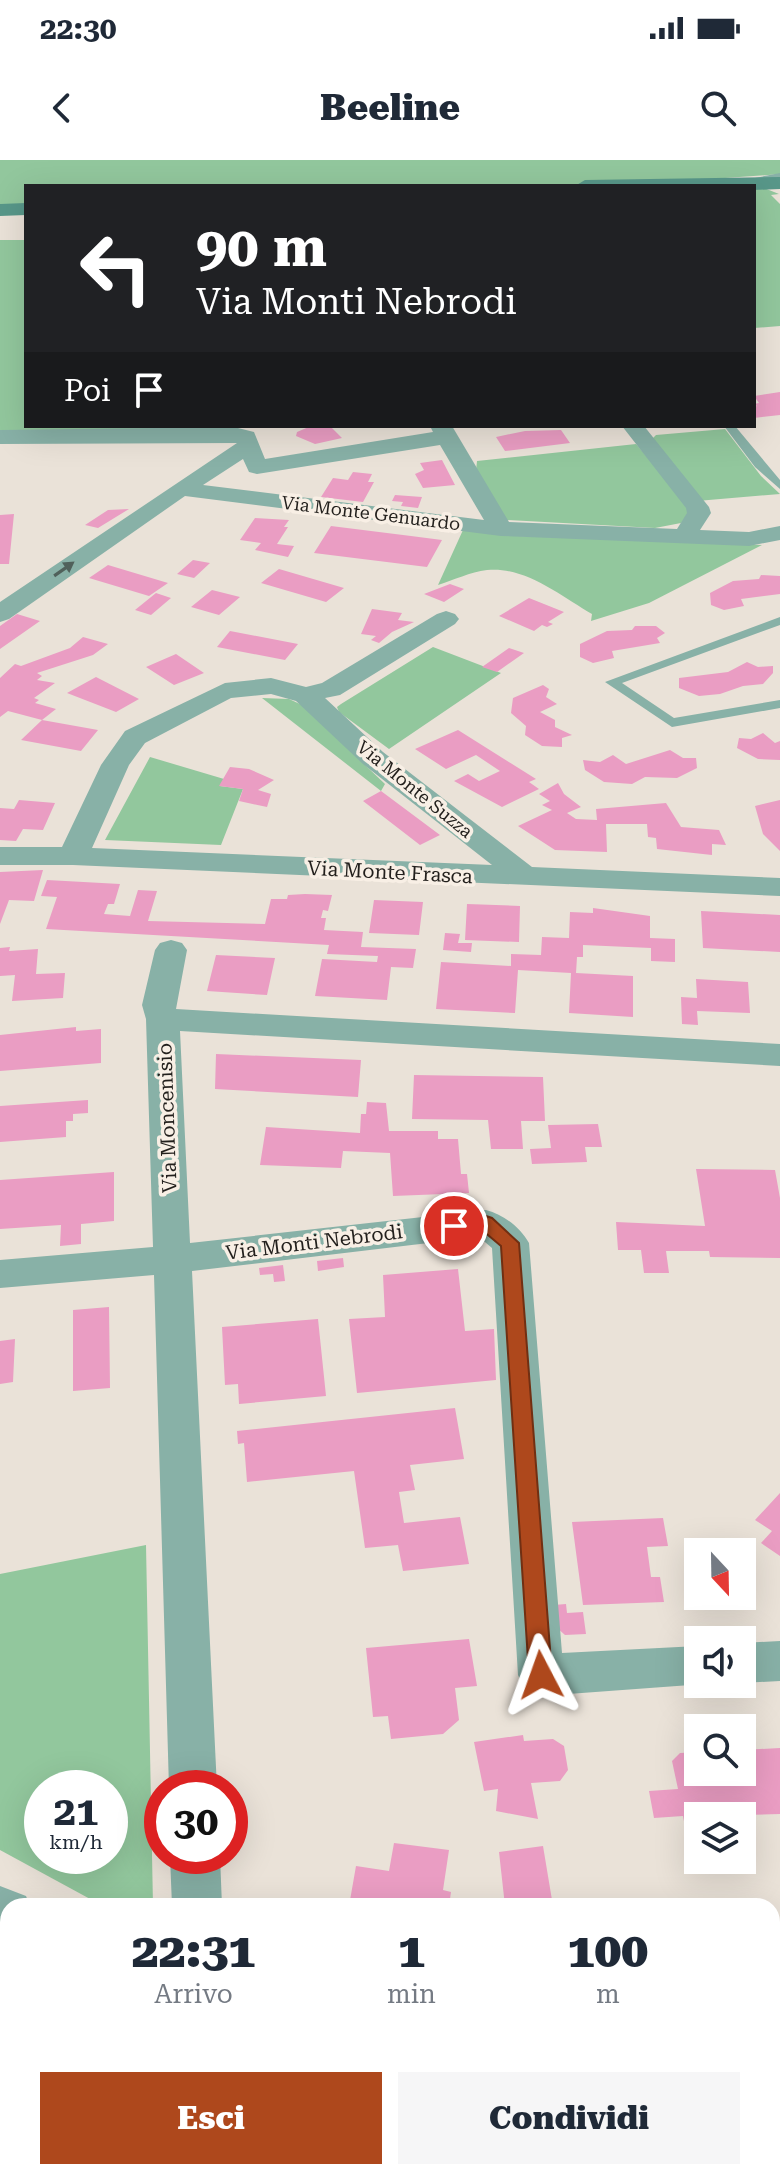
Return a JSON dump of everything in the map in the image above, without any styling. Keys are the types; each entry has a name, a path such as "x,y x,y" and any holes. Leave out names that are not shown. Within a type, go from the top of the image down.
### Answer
{"main road":[{"path":"735,184 778,184"},
{"path":"0,210 24,209"}],"street":[{"path":"635,428 697,507 699,513 684,536"},
{"path":"190,483 257,467 443,432 501,529"},
{"path":"0,437 234,434 246,437 271,501"},
{"path":"0,614 249,445"},
{"name":"Via Monte Genuardo","path":"190,483 271,501 501,529 749,539 780,533"},
{"path":"73,856 115,765 135,737 225,691 271,686 306,695 331,689 446,619"},
{"name":"Via Monte Suzza","path":"306,695 373,758 527,878"},
{"name":"Via Monte Frasca","path":"0,856 73,856 780,887"},
{"path":"163,1019 158,1005 171,950"},
{"name":"Via Moncenisio","path":"192,1770 163,1019 780,1055"},
{"name":"Via Monti Nebrodi","path":"0,1274 174,1259 486,1223 510,1243 541,1675 684,1667"},
{"path":"756,1662 780,1661"},
{"path":"196,1874 197,1898"}],"lane":[{"path":"731,428 780,486"},
{"path":"780,621 612,682 672,723 780,704"}],"green space":[{"path":"0,160 780,160 780,174 616,184 24,184 23,205 0,206"},
{"path":"756,188 779,194 771,195 780,204 780,326 756,328"},
{"path":"0,240 24,240 24,428 234,428 230,429 0,431"},
{"path":"725,429 761,476 780,494 697,501 652,439 656,435"},
{"path":"636,444 689,506 689,513 681,523 655,528 507,520 476,471 477,461"},
{"path":"463,530 519,536 762,545 649,603 591,621 592,614 529,577 515,573 487,570 438,585"},
{"path":"433,647 501,673 389,749 339,712 337,707 341,704"},
{"path":"262,698 289,699 302,705 385,784 381,791"},
{"path":"150,757 224,779 220,786 243,789 221,845 105,840"},
{"path":"146,1545 150,1770 144,1770 144,1874 152,1874 153,1898 88,1898 44,1874 128,1874 128,1770 24,1770 24,1863 0,1850 0,1574"}],"building":[{"path":"780,392 780,415 756,418 756,404 759,403 756,396"},
{"path":"306,428 332,428 342,438 315,444 296,436 297,432"},
{"path":"561,430 570,443 505,451 496,437 525,431"},
{"path":"442,460 455,485 423,488 415,474 424,470 420,463"},
{"path":"353,472 372,474 368,482 374,482 363,502 321,497 333,478 348,480"},
{"path":"395,495 422,497 418,508 401,506 403,502 392,501"},
{"path":"129,509 98,528 85,525 108,510"},
{"path":"14,514 9,564 0,564 0,515"},
{"path":"255,518 289,520 277,544 294,546 288,557 255,550 261,543 240,540"},
{"path":"331,526 442,540 427,567 314,553"},
{"path":"193,560 210,563 194,578 177,574"},
{"path":"108,565 168,583 149,596 89,578"},
{"path":"279,569 344,588 326,602 261,583"},
{"path":"761,575 780,576 780,594 741,599 744,606 724,610 711,605 710,593 733,581 759,579"},
{"path":"450,584 464,589 444,602 424,594"},
{"path":"212,590 240,597 219,615 191,607"},
{"path":"156,593 171,598 151,615 135,610"},
{"path":"529,598 564,612 548,622 553,624 547,627 542,625 534,631 499,616"},
{"path":"372,609 402,613 398,620 414,622 392,632 379,643 371,640 376,636 361,634"},
{"path":"17,614 40,621 0,649 0,626"},
{"path":"635,626 656,626 665,633 657,638 660,643 612,651 614,658 593,663 580,657 580,644 607,631 632,630"},
{"path":"230,631 298,644 285,660 217,647"},
{"path":"83,637 108,644 93,655 37,673 42,676 37,680 55,683 34,698 39,700 35,703 56,709 42,720 8,711 0,717 0,678 15,664 21,666 70,648"},
{"path":"509,648 524,653 497,672 482,667"},
{"path":"176,654 204,673 174,685 146,667"},
{"path":"747,662 758,667 773,666 773,673 763,684 743,686 720,694 699,696 679,688 679,678 728,672"},
{"path":"96,677 139,699 116,712 67,693"},
{"path":"543,685 549,689 546,697 557,704 540,712 555,720 555,727 572,735 562,738 562,747 542,746 525,735 526,726 511,713 513,698"},
{"path":"42,720 98,730 81,751 21,740"},
{"path":"458,730 536,779 529,782 539,789 502,807 454,781 468,774 479,781 500,771 476,755 446,769 415,749"},
{"path":"763,733 775,743 780,741 780,760 758,759 737,748 739,738 751,739"},
{"path":"670,750 683,758 696,758 697,768 677,778 645,777 632,784 604,782 585,770 583,760 600,762 613,755 626,764"},
{"path":"230,767 249,769 274,780 258,790 271,794 267,807 239,801 243,789 219,786"},
{"path":"558,783 564,794 581,807 567,813 576,819 597,820 596,809 666,803 681,827 719,830 726,845 712,844 712,855 657,849 656,838 648,837 647,824 606,824 607,852 555,850 518,826 552,810 542,805 550,801 539,794"},
{"path":"381,791 440,835 420,845 363,801"},
{"path":"19,800 55,803 43,830 23,829 16,841 0,840 0,808 14,809"},
{"path":"780,800 780,851 763,834 755,806"},
{"path":"43,870 34,901 9,900 0,924 0,872"},
{"path":"47,880 120,884 114,904 108,904 104,914 130,916 138,890 157,891 148,921 265,924 271,899 287,899 288,895 332,895 328,911 323,910 321,918 326,918 324,930 363,932 361,947 416,949 413,968 391,967 387,1000 315,996 322,959 377,962 378,956 327,954 329,945 46,929 57,897 41,896"},
{"path":"374,900 423,902 419,935 369,933"},
{"path":"467,904 520,906 519,942 465,940"},
{"path":"593,908 650,916 650,938 675,939 675,962 651,961 651,948 583,945 583,957 577,957 576,973 633,976 633,1017 569,1013 571,973 518,970 515,1013 436,1009 441,962 511,966 511,954 541,955 542,937 569,938 570,912 593,913"},
{"path":"701,911 780,915 780,952 703,948"},
{"path":"445,933 460,934 458,943 472,943 471,952 443,950"},
{"path":"10,947 9,951 38,949 36,974 65,973 63,998 12,1001 15,975 0,976 0,948"},
{"path":"216,955 275,958 267,995 207,991"},
{"path":"696,979 748,982 750,1013 697,1011 698,1025 682,1024 681,997 697,998"},
{"path":"76,1027 76,1031 101,1029 101,1063 0,1071 0,1035"},
{"path":"216,1054 361,1060 358,1097 215,1089"},
{"path":"414,1075 543,1077 545,1121 521,1121 523,1149 491,1149 488,1120 412,1119"},
{"path":"88,1100 88,1113 73,1114 73,1121 66,1121 66,1137 0,1142 0,1106"},
{"path":"367,1102 386,1103 389,1131 438,1131 438,1139 458,1139 461,1174 467,1174 469,1193 393,1196 390,1153 343,1151 341,1168 260,1165 266,1127 360,1133 361,1114 366,1114"},
{"path":"598,1124 602,1147 585,1147 587,1162 532,1164 530,1149 551,1148 548,1125"},
{"path":"696,1169 775,1170 780,1198 780,1258 710,1257 709,1251 666,1251 669,1273 644,1273 641,1250 618,1250 616,1222 705,1226"},
{"path":"114,1172 114,1221 81,1224 81,1244 60,1246 61,1225 0,1229 0,1180"},
{"path":"343,1258 344,1267 318,1271 317,1261"},
{"path":"283,1265 285,1281 274,1282 273,1274 260,1275 259,1268"},
{"path":"458,1269 465,1331 494,1329 496,1380 357,1393 349,1319 385,1317 383,1275"},
{"path":"109,1307 110,1388 73,1391 73,1310"},
{"path":"318,1319 326,1396 239,1404 238,1384 225,1385 222,1327"},
{"path":"15,1339 13,1382 0,1384 0,1341"},
{"path":"455,1408 464,1459 410,1465 415,1490 399,1492 404,1523 460,1517 469,1564 403,1571 398,1545 365,1548 354,1471 247,1482 244,1443 238,1444 237,1431"},
{"path":"780,1493 780,1556 761,1543 772,1531 755,1520"},
{"path":"663,1518 668,1546 647,1547 651,1577 660,1577 664,1602 583,1605 572,1522"},
{"path":"566,1604 567,1613 583,1612 586,1634 565,1635 556,1627 554,1605"},
{"path":"469,1639 477,1686 455,1688 459,1720 443,1734 391,1739 388,1716 373,1717 366,1648"},
{"path":"523,1735 524,1741 553,1739 564,1746 568,1770 560,1781 531,1783 538,1819 496,1811 498,1789 484,1791 474,1742"},
{"path":"780,1748 780,1814 756,1815 756,1802 684,1802 684,1822 683,1816 654,1818 649,1791 678,1789 672,1761 680,1753 684,1753 684,1786 756,1786 756,1749"},
{"path":"394,1843 449,1850 443,1890 451,1892 450,1898 350,1898 356,1866 389,1871"},
{"path":"543,1846 552,1898 504,1898 499,1852"}],"route":[{"path":"454,1226 486,1223 510,1243 541,1675"}]}
